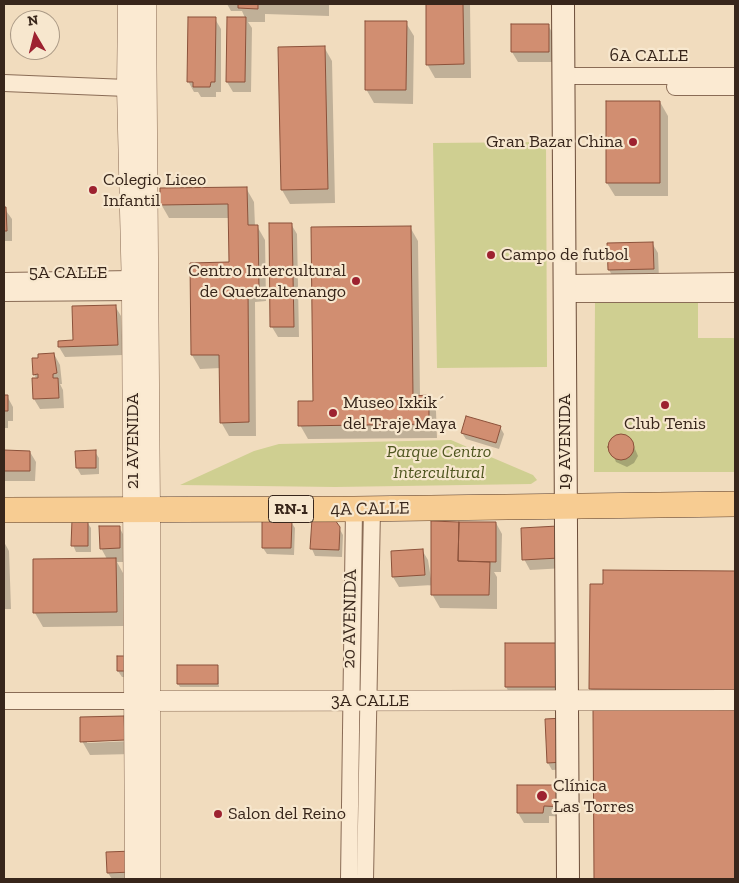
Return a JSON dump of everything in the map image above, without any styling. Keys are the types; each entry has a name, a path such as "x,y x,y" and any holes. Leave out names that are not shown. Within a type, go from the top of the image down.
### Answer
{"main road":[{"name":"19 AVENIDA","path":"564,4 571,81 571,499 579,879"},
{"name":"19 AVENIDA","path":"571,81 579,4"},
{"name":"4A CALLE","path":"4,496 363,509 735,489"},
{"name":"4A CALLE","path":"4,510 141,502 372,495 735,504"},
{"name":"19 AVENIDA","path":"568,879 574,702"}],"street":[{"name":"21 AVENIDA","path":"128,4 127,88 132,286 141,502"},
{"name":"21 AVENIDA","path":"146,4 141,502 142,702 150,879"},
{"name":"6A CALLE","path":"571,81 735,76"},
{"name":"6A CALLE","path":"571,81 735,87"},
{"path":"4,83 127,88 146,95"},
{"name":"5A CALLE","path":"4,281 132,286"},
{"path":"571,289 735,282"},
{"name":"5A CALLE","path":"4,293 132,286"},
{"path":"571,289 735,294"},
{"name":"20 AVENIDA","path":"363,509 360,701 365,879"},
{"name":"3A CALLE","path":"4,701 574,702 735,700"},
{"name":"20 AVENIDA","path":"349,879 360,701"},
{"name":"21 AVENIDA","path":"135,879 142,702"}],"green space":[{"name":"Campo de futbol","path":"546,142 547,367 437,368 433,143"},
{"name":"Club Tenis","path":"698,300 698,338 735,338 735,472 594,472 595,301"},
{"name":"Parque Centro Intercultural","path":"451,440 533,475 537,480 531,484 335,487 180,485 254,451 279,444"}],"building":[{"path":"238,4 258,4 258,9 238,8"},
{"path":"426,4 463,4 464,64 426,65"},
{"path":"188,17 216,17 215,82 211,82 210,87 193,87 193,82 187,82"},
{"path":"227,17 246,17 245,82 226,82"},
{"path":"365,21 407,21 406,90 365,90"},
{"path":"511,24 549,24 549,52 511,52"},
{"path":"325,46 328,189 281,190 278,47"},
{"name":"Gran Bazar China","path":"606,101 660,101 660,183 606,183"},
{"path":"247,187 248,225 258,225 259,288 248,288 249,422 220,423 219,355 191,355 190,263 229,262 228,204 160,205 160,188"},
{"path":"4,207 6,207 7,231 4,231"},
{"path":"269,223 292,223 294,327 270,327"},
{"name":"Centro Intercultural de Quetzaltenango","path":"411,226 413,396 429,395 429,424 298,426 298,401 313,401 311,227"},
{"path":"653,242 654,269 608,270 607,243"},
{"path":"116,305 118,345 58,347 58,341 73,340 72,306"},
{"path":"54,353 57,373 53,374 53,378 58,378 59,398 33,399 32,378 38,378 38,374 33,375 32,358 38,358 38,354"},
{"path":"4,395 8,395 8,411 4,411"},
{"path":"466,416 501,426 496,443 461,433"},
{"path":"621,434 630,438 634,447 630,456 621,460 612,456 608,447 612,438"},
{"path":"4,450 30,451 30,471 4,471"},
{"path":"96,450 96,468 76,468 75,451"},
{"path":"312,519 335,520 340,527 339,550 310,549"},
{"path":"72,520 88,520 88,546 71,546"},
{"path":"262,520 292,520 291,548 262,548"},
{"path":"431,521 459,522 458,561 490,562 489,595 431,595"},
{"path":"459,522 496,522 496,562 458,561"},
{"path":"99,526 120,526 120,548 100,549"},
{"path":"558,526 559,558 522,560 521,528"},
{"path":"423,549 425,575 392,577 391,551"},
{"path":"116,558 117,612 33,613 33,559"},
{"path":"603,570 735,571 735,690 589,689 590,584 603,584"},
{"path":"505,643 564,643 565,687 505,687"},
{"path":"117,656 132,656 132,671 117,671"},
{"path":"177,665 218,665 218,684 177,684"},
{"path":"735,708 735,879 594,879 593,710"},
{"path":"124,716 125,740 80,742 80,717"},
{"path":"564,718 565,762 547,763 545,719"},
{"name":"Clínica Las Torres","path":"517,785 566,785 566,807 544,806 543,813 517,813"},
{"path":"133,851 133,872 107,873 106,852"}],"place":[{"name":"Gran Bazar China","path":"633,142"},
{"name":"Colegio Liceo Infantil","path":"93,190"},
{"name":"Campo de futbol","path":"491,255"},
{"name":"Centro Intercultural de Quetzaltenango","path":"356,281"},
{"name":"Club Tenis","path":"665,405"},
{"name":"Museo Ixkik´ del Traje Maya","path":"333,413"},
{"name":"Clínica Las Torres","path":"542,796"},
{"name":"Salon del Reino","path":"218,814"}]}
